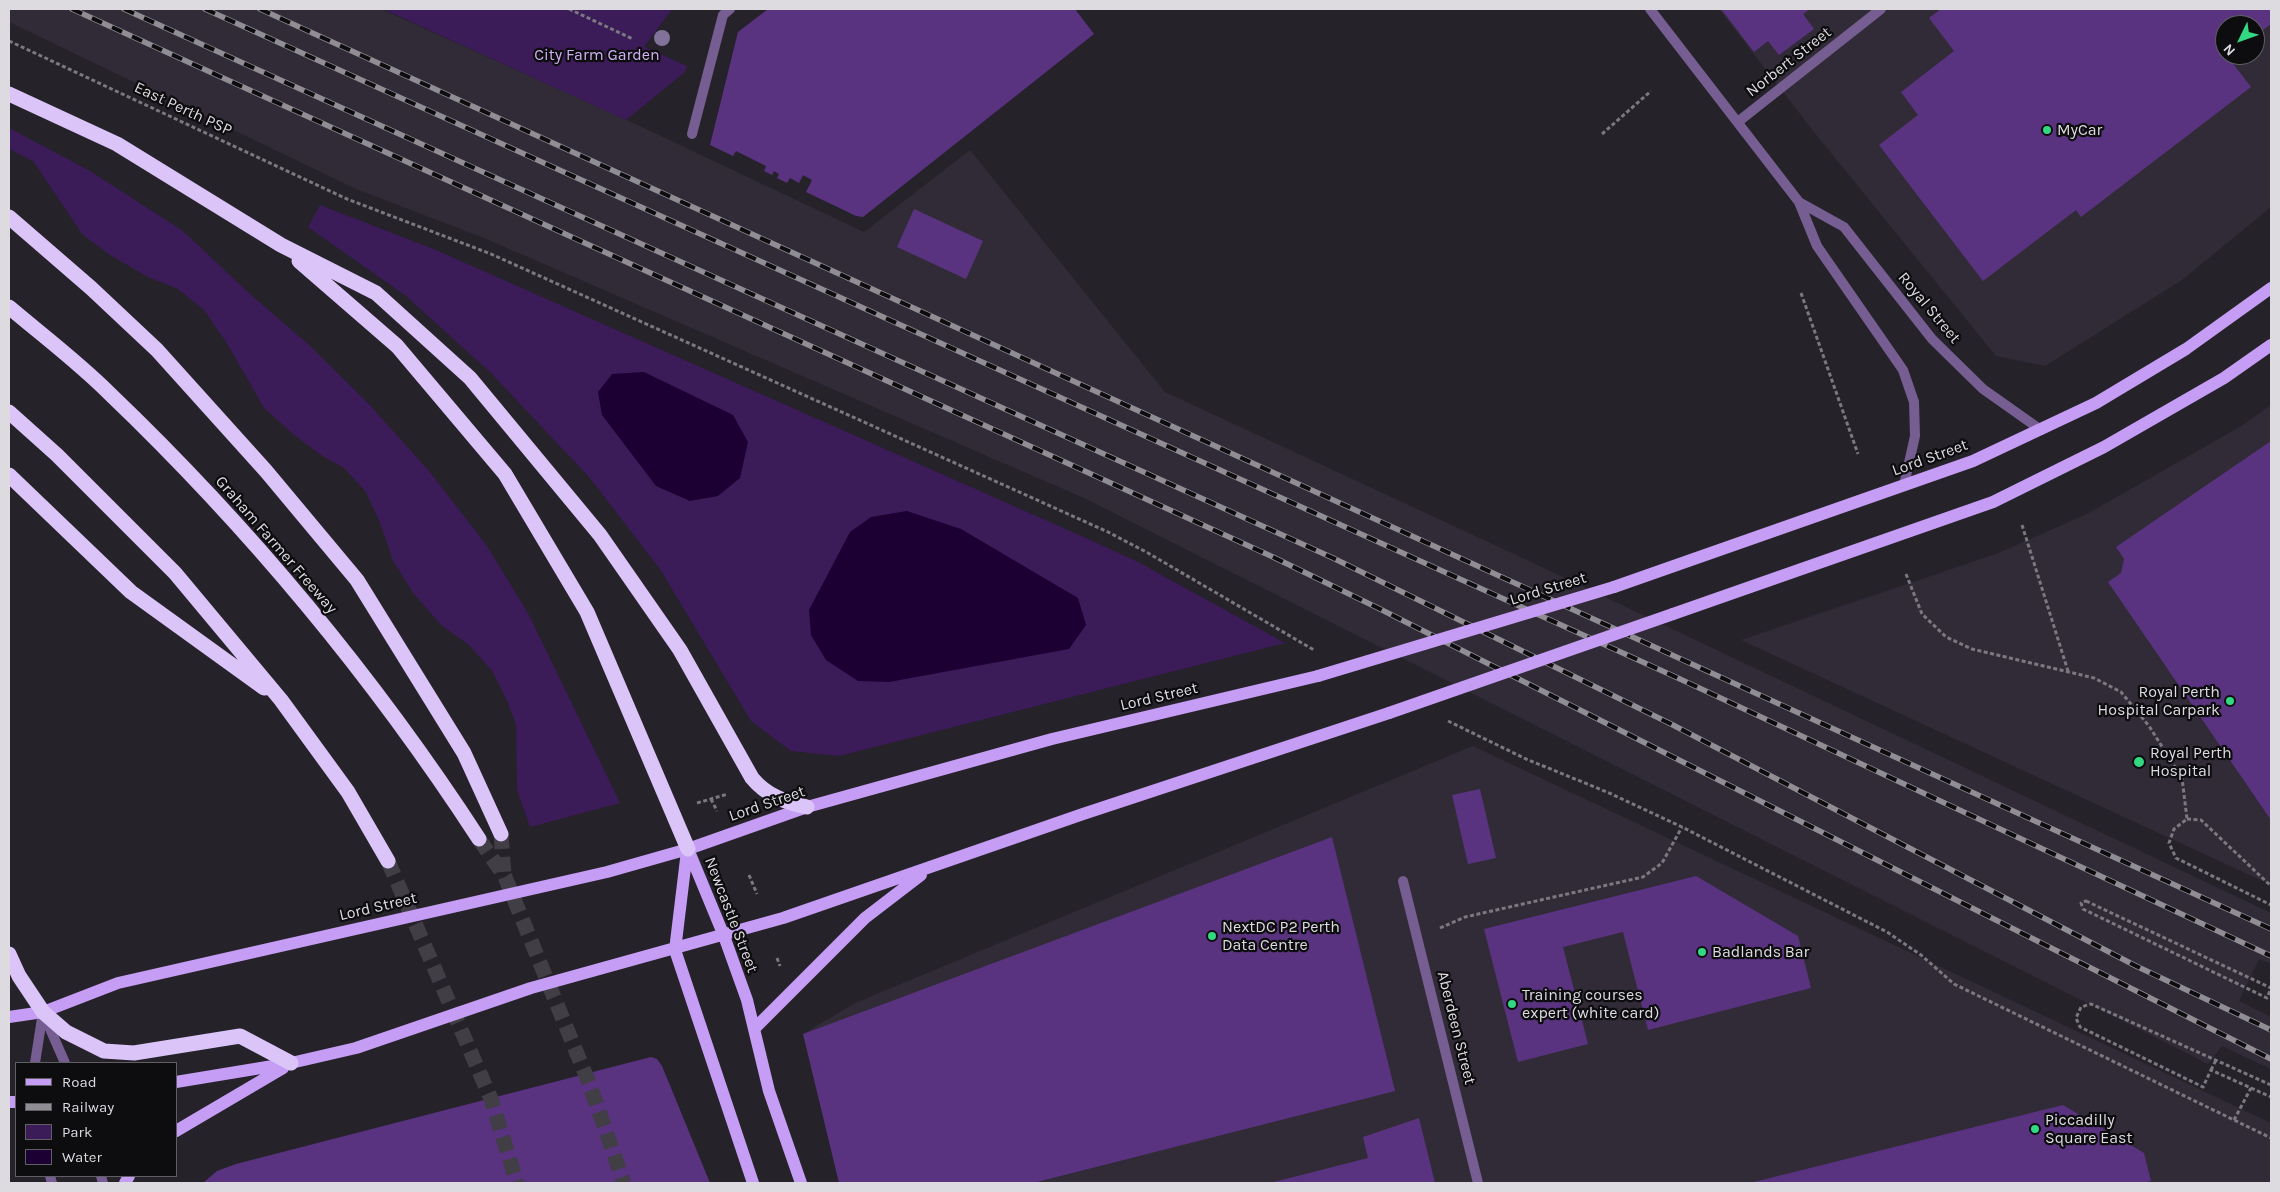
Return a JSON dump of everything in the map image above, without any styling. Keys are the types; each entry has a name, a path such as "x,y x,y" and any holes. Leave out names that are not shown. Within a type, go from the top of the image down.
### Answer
{"highway":[{"path":"9,94 117,144 281,245 376,293 470,378 600,535 680,650 752,778 762,790 776,798 807,807"},
{"path":"9,217 91,288 157,350 272,477 357,580 464,753 501,834"},
{"path":"281,245 397,346 505,474 587,612 688,849"},
{"name":"Graham Farmer Freeway","path":"9,307 108,391 192,475 271,561 395,718 479,839"},
{"path":"9,412 58,455 175,572 281,700 348,792 388,861"},
{"path":"9,475 131,592 281,700"},
{"path":"9,954 19,976 42,1012 66,1032 104,1051 134,1053 240,1036 291,1063"}],"main road":[{"name":"Lord Street","path":"9,1017 42,1012 118,983 607,872 688,849 807,807 1052,739 1318,676 1614,587 1973,461 2096,403 2186,350 2271,288"},
{"path":"178,1082 291,1063 356,1048 532,988 724,936 929,868 1083,814 1389,713 1992,502 2104,447 2224,378 2271,346"},
{"name":"Newcastle Street","path":"688,849 724,936 747,1000 769,1091 800,1183"},
{"name":"Newcastle Street","path":"688,849 675,950 753,1183"},
{"path":"754,1029 865,918 929,868"},
{"path":"178,1129 291,1063"}],"street":[{"path":"692,134 723,15 730,9"},
{"name":"Royal Street","path":"1650,9 1739,121 1799,202 1817,246 1903,370 1914,402 1915,436 1904,485"},
{"name":"Norbert Street","path":"1739,121 1880,9"},
{"name":"Royal Street","path":"1799,202 1844,227 1932,339 1982,389 2041,430"},
{"name":"Aberdeen Street","path":"1404,881 1478,1183"},
{"path":"35,1062 42,1012"},
{"path":"42,1012 65,1062"}],"path":[{"path":"569,9 633,39"},
{"name":"East Perth PSP","path":"9,40 347,199"},
{"path":"1602,134 1651,91"},
{"path":"1801,293 1858,454"},
{"path":"2022,525 2068,672"},
{"path":"1906,574 1922,614 1946,637 1972,649 2094,678 2121,692 2150,726 2182,778 2187,819"},
{"path":"692,804 728,794"},
{"path":"711,799 717,811"},
{"path":"2271,886 2201,820 2187,819 2174,829 2169,843 2176,858 2271,905"},
{"path":"1419,938 1465,917 1643,877 1662,863 1682,827"},
{"path":"749,875 757,894"},
{"path":"2086,901 2271,988 2267,998 2205,968 2082,909 2081,903 2086,901"},
{"path":"777,958 781,967"},
{"path":"2216,1059 2203,1087 2080,1028 2076,1018 2081,1007 2091,1004 2216,1059 2271,1085"},
{"path":"2212,1070 2271,1097"},
{"path":"2234,1120 2251,1088"}],"shaded area":[{"path":"9,9 381,9 627,120 864,232 970,150 1165,392 1527,560 2271,913 2271,964 2259,959 2239,1001 2271,1017 2271,1069 2222,1046 2208,1064 1084,498 484,238 356,189 9,22"},
{"path":"1719,9 2271,9 2271,207 2182,280 2045,366 1996,356 1814,132"},
{"name":"Royal Perth Hospital","path":"2271,405 2271,885 1741,640 1996,554 2087,514 2243,425"},
{"path":"1473,746 2271,1123 2271,1183 842,1183 803,1034 855,1003"}],"green space":[{"name":"City Farm Garden","path":"383,9 672,9 644,47 687,66 685,72 626,120"},
{"path":"9,128 90,171 183,231 250,294 308,344 367,402 429,471 487,546 529,615 620,803 530,827 517,790 516,724 493,672 469,645 441,625 414,594 393,561 381,525 366,492 344,468 321,455 293,434 264,408 228,345 204,310 178,289 148,277 110,255 83,235 33,161 9,149"},
{"path":"320,205 436,250 1086,538 1138,562 1285,643 839,756 791,751 751,721 660,569 589,477 490,372 406,296 308,227"}],"water":[{"path":"644,372 733,415 748,442 740,478 718,496 690,501 656,486 602,415 598,392 612,374"},
{"path":"907,511 961,529 1078,598 1086,625 1069,649 889,682 858,681 826,660 811,635 809,610 850,532 871,517"}],"building":[{"path":"768,9 1075,9 1094,34 863,217 856,216 806,192 812,180 803,175 799,183 790,178 787,183 777,178 779,174 774,171 772,175 764,171 766,166 736,151 733,156 710,145 738,32"},
{"path":"1721,9 1810,9 1803,14 1814,29 1779,55 1768,41 1754,52"},
{"name":"MyCar","path":"1941,9 2271,9 2271,24 2265,28 2265,15 2215,15 2215,65 2234,65 2251,87 2081,217 2076,210 1983,281 1879,145 1918,115 1901,92 1954,51 1929,18"},
{"path":"914,209 983,241 966,279 897,247"},
{"name":"Royal Perth Hospital Carpark","path":"2271,441 2271,820 2108,582 2121,573 2124,559 2116,547"},
{"path":"1480,789 1496,858 1468,864 1452,795"},
{"name":"NextDC P2 Perth Data Centre","path":"1332,837 1395,1091 1033,1183 839,1183 803,1034"},
{"path":"1696,876 1798,936 1811,988 1648,1030 1623,932 1563,947 1588,1044 1518,1062 1484,929"},
{"path":"651,1057 657,1059 662,1066 710,1183 203,1183 217,1171 236,1164"},
{"name":"Piccadilly Square East","path":"2063,1105 2144,1153 2151,1181 2142,1183 1750,1183"},
{"path":"1419,1118 1435,1183 1270,1183 1368,1158 1363,1137"}],"tunnel":[{"path":"501,834 504,875"},
{"path":"479,839 505,877 589,1083 624,1183"},
{"path":"388,861 491,1099 517,1183"}],"railway":[{"path":"72,9 1273,557 1380,609 2271,1059"},
{"path":"124,9 1333,558 1671,724 2136,966 2271,1030"},
{"path":"205,9 1680,679 2271,956"},
{"path":"260,9 2271,929"}],"place":[{"name":"MyCar","path":"2047,130"},
{"name":"Royal Perth Hospital Carpark","path":"2230,701"},
{"name":"Royal Perth Hospital","path":"2139,762"},
{"name":"NextDC P2 Perth Data Centre","path":"1212,936"},
{"name":"Badlands Bar","path":"1702,952"},
{"name":"Training courses expert (white card)","path":"1512,1004"},
{"name":"Piccadilly Square East","path":"2035,1129"}]}
